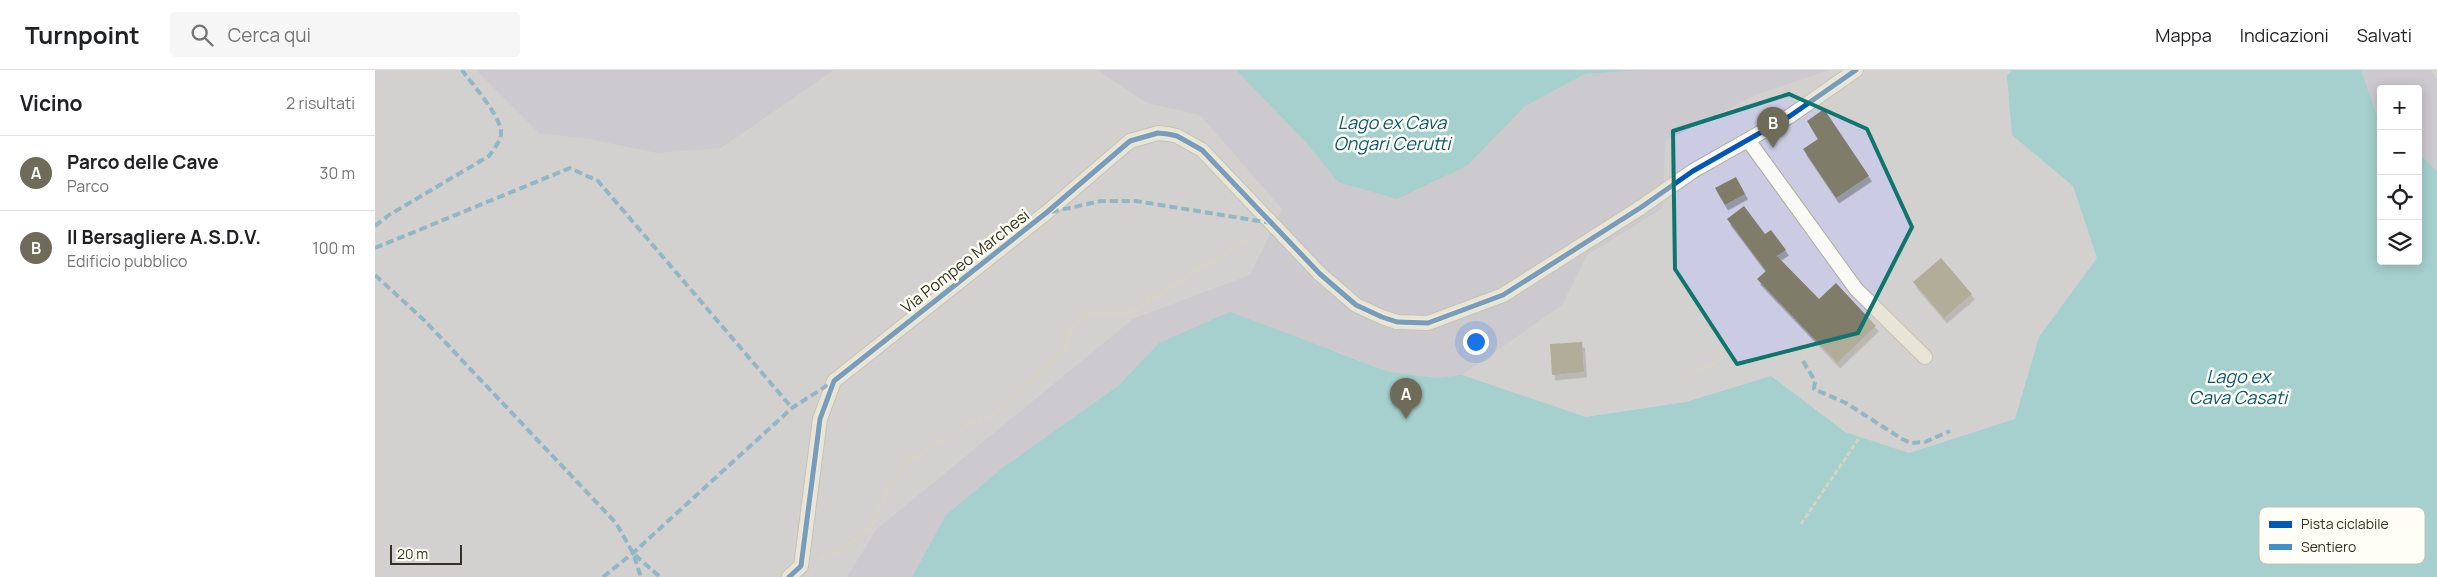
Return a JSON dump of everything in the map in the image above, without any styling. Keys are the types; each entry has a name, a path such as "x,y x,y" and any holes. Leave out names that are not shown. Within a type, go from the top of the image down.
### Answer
{"lane":[{"name":"Via Pompeo Marchesi","path":"801,566 820,419 834,381 1046,213 1130,141 1158,133 1177,136 1207,155 1320,274 1362,309 1397,322 1428,323 1503,295 1640,208 1693,171 1791,116 1856,70"},
{"path":"1748,140 1856,289 1925,357"},
{"path":"789,577 801,566"}],"path":[{"path":"801,566 837,553 871,527 887,492 905,464 965,426 997,412 1064,349 1072,328 1089,314 1132,312 1273,223"},
{"path":"1803,361 1806,331"},
{"path":"1680,383 1684,376 1719,360 1725,348 1725,335"},
{"path":"1801,524 1871,419"}],"highlighted area":[{"path":"1789,94 1867,129 1912,227 1858,333 1737,364 1675,269 1673,131"}],"shaded area":[{"path":"375,70 475,70 543,106 746,70 1154,70 1197,100 1754,70 2437,70 2437,577 375,577"},
{"path":"476,70 834,70 721,148 657,153 589,139 539,133"},
{"path":"1097,70 1236,70 1304,140 1338,182 1468,165 1524,106 1585,74 1642,70 1829,70 1753,96 1665,141 1663,208 1587,255 1562,305 1462,375 1437,378 1389,372 1334,350 1159,343 1118,386 1005,466 946,515 912,577 847,577 877,529 1133,319 1250,275 1282,209 1200,115 1147,103"},
{"path":"2361,70 2431,70 2437,80 2437,171 2422,157 2422,85 2377,85 2376,113"}],"water":[{"name":"Lago ex Cava Ongari Cerutti","path":"1236,70 1642,70 1585,74 1525,106 1468,165 1397,199 1338,182 1304,140"},
{"name":"Lago ex Cava Casati","path":"2012,70 2361,70 2377,114 2377,265 2422,265 2422,157 2437,171 2437,577 912,577 946,515 1005,466 1118,386 1159,343 1230,312 1389,372 1437,378 1462,375 1586,417 1686,402 1771,376 1845,432 1909,453 2015,419 2039,337 2097,258 2073,186 2012,135 2007,76"}],"building":[{"path":"1824,109 1869,176 1836,198 1803,149 1818,139 1807,121"},
{"path":"1736,177 1745,194 1725,205 1715,188"},
{"path":"1744,206 1765,234 1771,230 1786,250 1777,256 1819,299 1836,283 1876,326 1837,363 1757,279 1766,271 1727,219"},
{"path":"1941,258 1972,294 1944,318 1913,282"},
{"path":"1582,342 1584,372 1552,375 1550,344"}],"marked path":[{"path":"375,226 389,215 489,156 497,144 501,131 499,124 485,99 462,70"},
{"path":"375,248 570,168 598,181 792,408"},
{"path":"1051,212 1101,201 1136,201 1271,223"},
{"path":"375,275 425,321 616,523 633,553 641,577"},
{"path":"1803,361 1815,381 1814,389 1846,403 1902,439 1911,443 1925,442 1950,431"},
{"path":"603,577 633,553 792,408 834,381"},
{"path":"635,555 660,577"}],"cycle path":[{"path":"789,577 801,566 820,419 834,381 1046,213 1130,141 1158,133 1168,134 1177,136 1202,150 1320,274 1356,305 1397,322 1428,323 1503,295 1640,208 1693,171 1790,116 1856,70"}],"place":[{"name":"Il Bersagliere A.S.D.V.","path":"1773,148"},
{"name":"Parco delle Cave","path":"1406,419"}]}
